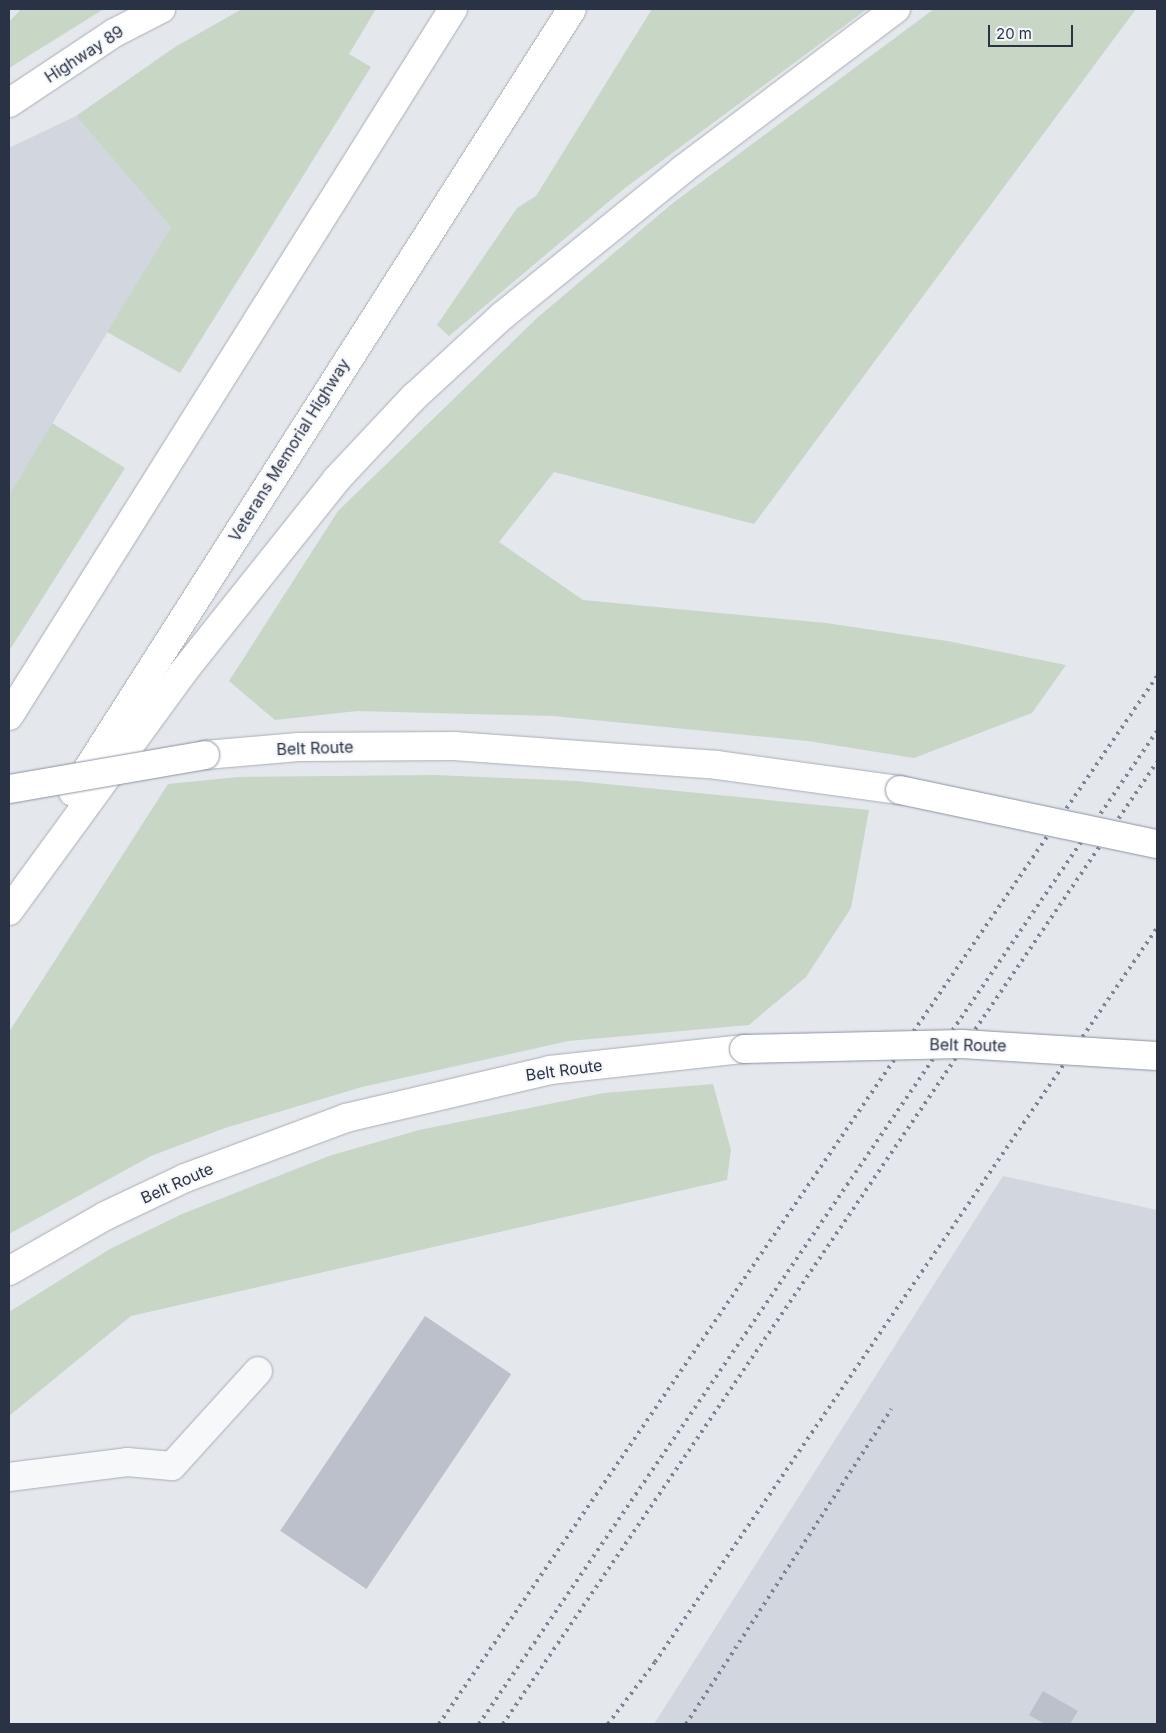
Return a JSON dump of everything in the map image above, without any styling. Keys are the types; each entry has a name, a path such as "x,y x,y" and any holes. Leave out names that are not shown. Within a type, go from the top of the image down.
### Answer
{"main road":[{"name":"Highway 89","path":"9,103 114,33 161,9"},
{"path":"9,716 454,9"},
{"name":"Veterans Memorial Highway","path":"9,892 572,9"},
{"path":"9,911 183,672 336,480 414,397 502,316 682,170 896,9"},
{"name":"Belt Route","path":"9,789 205,755 300,747 463,746 717,765 900,790 1157,844"},
{"name":"Belt Route","path":"9,1271 104,1216 185,1178 346,1118 550,1070 744,1049 962,1044 1157,1056"}],"lane":[{"path":"9,1476 126,1462 172,1466 258,1371"}],"shaded area":[{"path":"76,116 171,227 9,495 9,148"},
{"path":"1003,1176 1157,1210 1157,1724 654,1724"}],"green space":[{"path":"21,9 104,9 9,68 9,22"},
{"path":"242,9 376,9 349,54 371,67 180,373 107,332 171,227 76,116 175,47"},
{"path":"652,9 867,9 625,188 449,336 437,325 517,208 536,196"},
{"path":"934,9 1136,9 754,524 554,472 499,542 583,600 826,623 947,641 1066,665 1032,713 914,758 808,741 553,716 357,711 275,720 229,681 338,511 537,318 673,203"},
{"path":"52,423 125,468 9,651 9,495"},
{"path":"435,775 576,781 869,810 851,908 806,977 749,1025 568,1041 362,1087 225,1128 151,1156 9,1234 9,1032 168,784 238,777"},
{"path":"713,1084 731,1150 727,1180 131,1316 9,1416 9,1312 110,1249 182,1214 329,1156 419,1130 604,1093"}],"building":[{"path":"425,1316 511,1374 366,1589 280,1531"},
{"path":"1043,1691 1078,1711 1070,1724 1045,1724 1029,1715"}],"railway":[{"path":"439,1724 1157,676"},
{"path":"479,1724 1157,731"},
{"path":"503,1724 1157,762"},
{"path":"608,1724 655,1662 1157,928"},
{"path":"686,1724 891,1409"}]}
